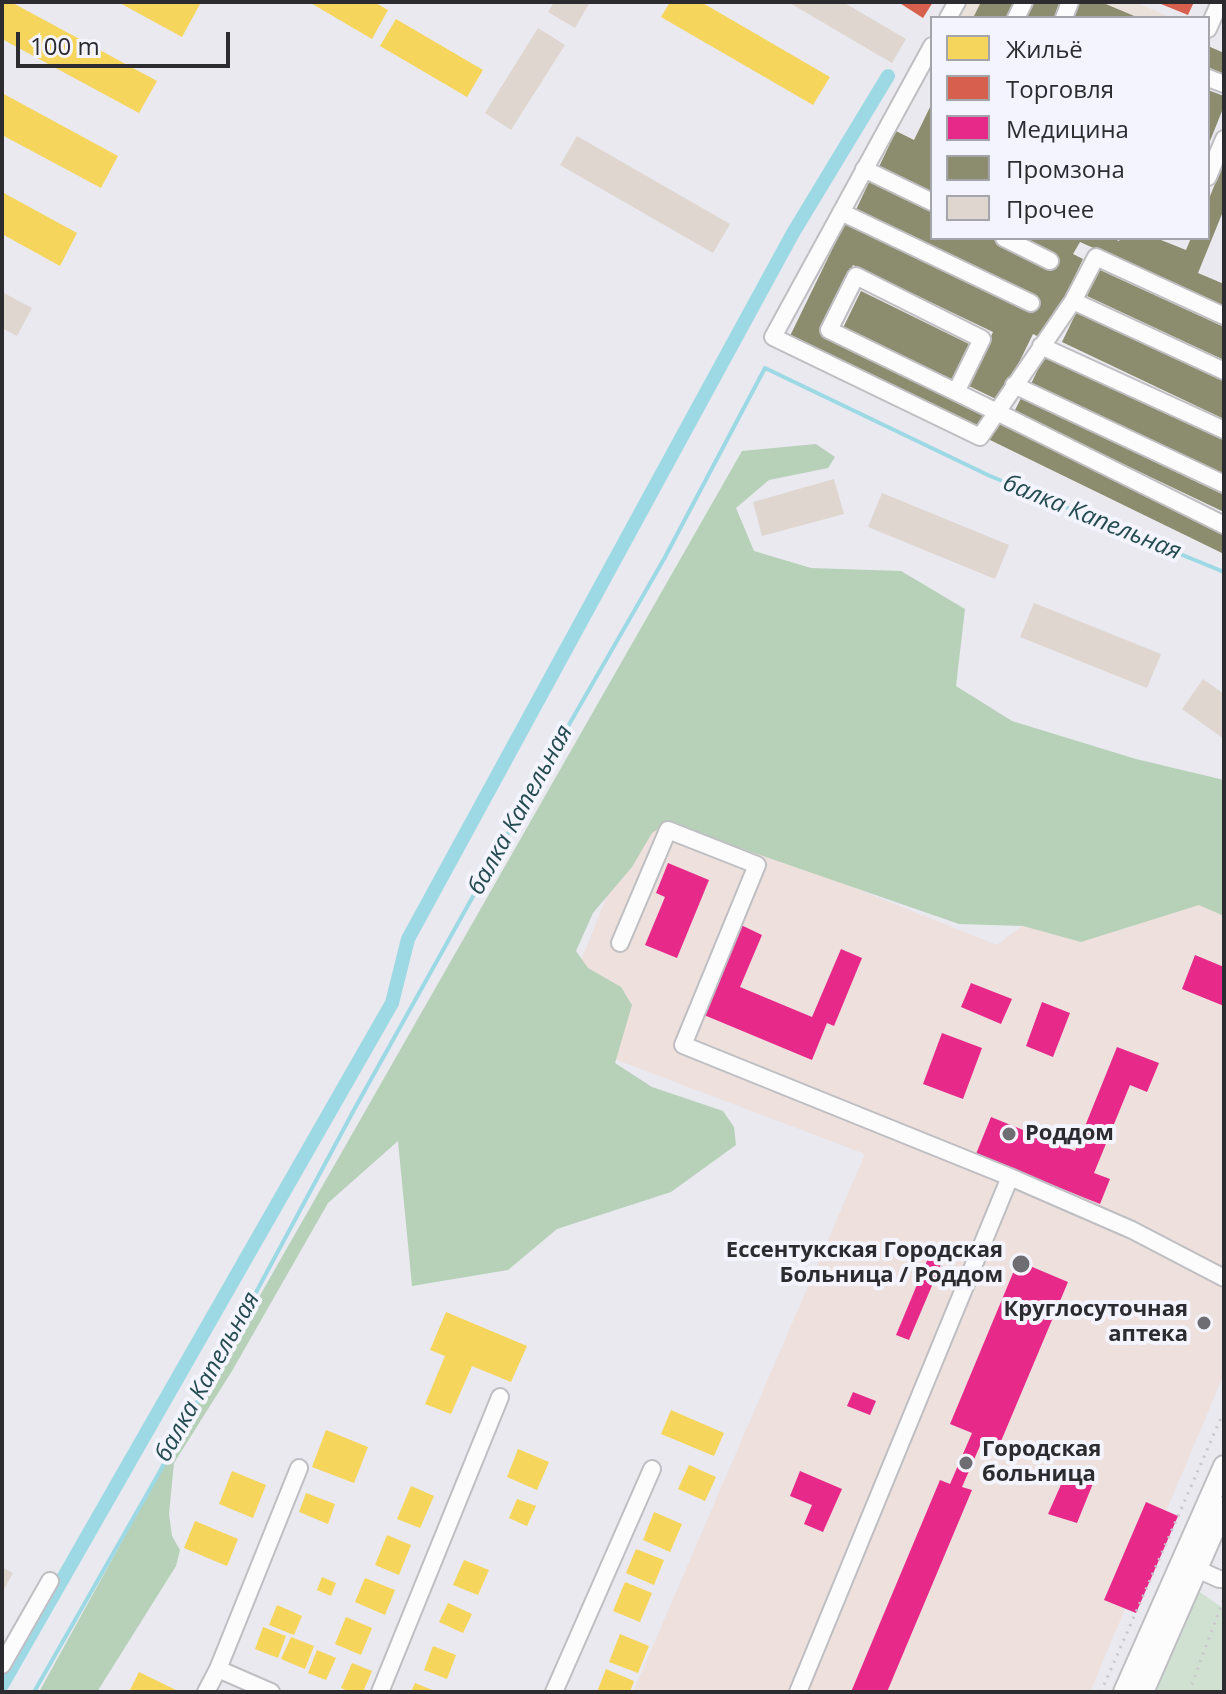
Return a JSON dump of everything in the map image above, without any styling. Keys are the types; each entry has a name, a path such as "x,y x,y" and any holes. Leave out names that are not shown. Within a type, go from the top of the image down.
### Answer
{"main road":[{"path":"1124,1692 1224,1466"},
{"path":"1143,1692 1224,1507"}],"street":[{"path":"1210,24 1220,2"},
{"path":"930,50 773,337 980,437 1073,301 1096,257 1224,316"},
{"path":"1210,172 1224,139"},
{"path":"864,169 930,201"},
{"path":"841,212 1031,303"},
{"path":"1008,240 1050,261"},
{"path":"956,392 982,339 856,276 829,330 1224,525"},
{"path":"1073,301 1224,371"},
{"path":"1041,346 1224,430"},
{"path":"1014,385 1224,484"},
{"path":"620,943 668,830 757,865 683,1045 1010,1177 1132,1230 1224,1278"},
{"path":"798,1692 1010,1177"},
{"path":"380,1692 500,1397"},
{"path":"206,1692 299,1468"},
{"path":"554,1692 652,1469"},
{"path":"1197,1569 1224,1579"},
{"path":"2,1665 50,1581"},
{"path":"218,1669 271,1692"}],"path":[{"path":"1101,1692 1224,1411"},
{"path":"1189,1692 1224,1598"}],"shaded area":[{"path":"950,2 1135,2 1167,16 942,16"},
{"name":"Ессентукская Городская Больница / Роддом","path":"644,804 997,945 1119,853 1224,900 1224,1374 1090,1692 633,1692 865,1154 551,1035"}],"green space":[{"path":"816,444 835,457 828,468 769,480 736,508 754,551 811,568 901,571 965,609 956,686 1012,721 1136,759 1224,780 1224,916 1199,905 1081,942 1023,926 959,924 668,823 652,833 632,867 593,913 576,951 588,968 621,987 632,1005 615,1063 652,1087 723,1111 734,1127 736,1145 671,1192 557,1229 508,1270 412,1286 398,1141 328,1203 232,1371 174,1463 169,1514 172,1536 180,1550 176,1566 97,1692 39,1692 194,1411 742,451"},
{"path":"1197,1590 1224,1609 1224,1692 1154,1692"}],"building: Жильё":[{"path":"2,2 11,2 157,81 139,113 2,39"},
{"path":"118,2 196,2 200,4 182,37"},
{"path":"309,2 374,2 388,10 372,39"},
{"path":"670,2 701,2 830,77 813,105 661,17"},
{"path":"396,19 483,70 467,97 380,46"},
{"path":"2,93 118,156 101,188 2,135"},
{"path":"2,192 77,233 60,266 2,234"},
{"path":"446,1312 527,1346 511,1382 472,1366 451,1414 425,1404 445,1356 430,1350"},
{"path":"671,1410 724,1433 714,1456 661,1434"},
{"path":"326,1430 368,1447 354,1483 312,1467"},
{"path":"518,1449 549,1462 537,1490 507,1477"},
{"path":"689,1465 716,1477 705,1501 678,1489"},
{"path":"232,1471 266,1485 253,1518 219,1504"},
{"path":"411,1486 434,1496 420,1528 397,1519"},
{"path":"306,1493 335,1504 328,1524 299,1512"},
{"path":"517,1499 536,1506 527,1526 509,1518"},
{"path":"654,1512 682,1524 670,1552 643,1540"},
{"path":"195,1521 238,1539 227,1566 184,1548"},
{"path":"387,1535 411,1545 399,1575 375,1565"},
{"path":"636,1549 664,1560 654,1585 626,1573"},
{"path":"464,1560 489,1570 478,1595 453,1585"},
{"path":"322,1577 336,1583 331,1596 317,1590"},
{"path":"365,1578 395,1590 385,1615 355,1602"},
{"path":"625,1582 652,1593 640,1622 613,1611"},
{"path":"448,1603 472,1614 463,1633 439,1622"},
{"path":"277,1605 302,1616 294,1635 269,1625"},
{"path":"346,1617 372,1628 361,1655 335,1644"},
{"path":"263,1627 286,1636 278,1658 255,1649"},
{"path":"620,1634 649,1646 638,1673 609,1662"},
{"path":"291,1637 314,1646 305,1669 281,1659"},
{"path":"433,1646 456,1655 447,1679 424,1670"},
{"path":"317,1650 336,1658 326,1680 308,1673"},
{"path":"352,1663 372,1671 363,1692 341,1688"},
{"path":"606,1669 634,1681 630,1692 597,1692"},
{"path":"139,1672 180,1692 129,1692"},
{"path":"415,1683 437,1692 411,1692"}],"building: Торговля":[{"path":"898,2 933,2 923,18"},
{"path":"1156,2 1194,2 1188,15"}],"building: Медицина":[{"path":"668,863 709,880 677,958 645,945 665,897 656,893"},
{"path":"741,925 762,935 740,987 812,1017 841,949 862,958 834,1026 827,1023 812,1060 704,1015"},
{"path":"1195,955 1224,967 1224,1006 1182,989"},
{"path":"971,983 1012,999 1001,1024 961,1007"},
{"path":"1042,1002 1070,1013 1053,1057 1026,1046"},
{"path":"942,1033 982,1048 963,1099 923,1084"},
{"name":"Роддом","path":"1117,1047 1159,1063 1147,1092 1130,1085 1094,1173 1110,1179 1100,1204 976,1154 991,1117 1075,1151"},
{"path":"929,1256 942,1262 909,1340 896,1335"},
{"name":"Городская больница","path":"1018,1261 1068,1282 999,1446 983,1439 962,1487 972,1490 887,1692 851,1692 940,1480 950,1484 972,1433 950,1424"},
{"path":"853,1392 876,1401 870,1415 847,1406"},
{"path":"800,1471 842,1489 823,1532 804,1524 812,1505 790,1496"},
{"path":"1067,1471 1094,1481 1077,1523 1048,1514"},
{"path":"1146,1502 1178,1516 1136,1613 1104,1600"}],"building: Промзона":[{"path":"981,2 1018,2 1011,16 974,16"},
{"path":"1034,2 1064,2 1058,16 1027,16"},
{"path":"1076,2 1101,2 1134,16 1070,16"},
{"path":"1210,47 1224,53 1224,74 1210,68"},
{"path":"1210,91 1224,96 1224,106 1210,141"},
{"path":"930,107 930,196 877,171 896,131 914,140"},
{"path":"1224,162 1224,209 1198,273 1224,284 1224,306 1080,242 1073,254 1083,259 1050,328 1041,338 1033,334 1000,401 967,385 993,332 853,265 820,334 986,414 980,427 790,336 846,221 855,212 870,180 930,208 930,240 996,240 1054,268 1059,258 1022,240 1161,240 1186,250 1190,240 1210,240 1210,196"},
{"path":"1100,270 1224,327 1224,360 1087,296"},
{"path":"861,291 971,345 953,381 843,328"},
{"path":"1077,311 1224,380 1224,419 1062,342"},
{"path":"1045,355 1224,439 1224,474 1031,384"},
{"path":"1021,398 1224,495 1224,512 1014,412"},
{"path":"997,423 1224,533 1224,554 988,439"}],"building: Прочее":[{"path":"554,2 590,2 575,28 548,12"},
{"path":"788,2 843,2 906,39 892,63"},
{"path":"538,28 565,45 511,130 485,113"},
{"path":"577,136 730,224 713,253 560,165"},
{"path":"2,292 32,308 17,336 2,328"},
{"path":"834,479 844,514 762,536 753,502"},
{"path":"882,493 1009,545 995,579 868,527"},
{"path":"1034,603 1161,654 1147,688 1020,637"},
{"path":"1203,679 1224,694 1224,739 1182,709"},
{"path":"2,1567 13,1573 2,1593"}],"waterway":[{"path":"2,1685 392,1003 408,939 793,233 888,76"},
{"name":"балка Капельная","path":"34,1692 159,1473 355,1108 664,559 765,368 990,476 1224,572"}],"place":[{"name":"Роддом","path":"1009,1134"},
{"name":"Ессентукская Городская Больница / Роддом","path":"1021,1264"},
{"name":"Круглосуточная аптека","path":"1204,1323"},
{"name":"Городская больница","path":"966,1463"}]}
